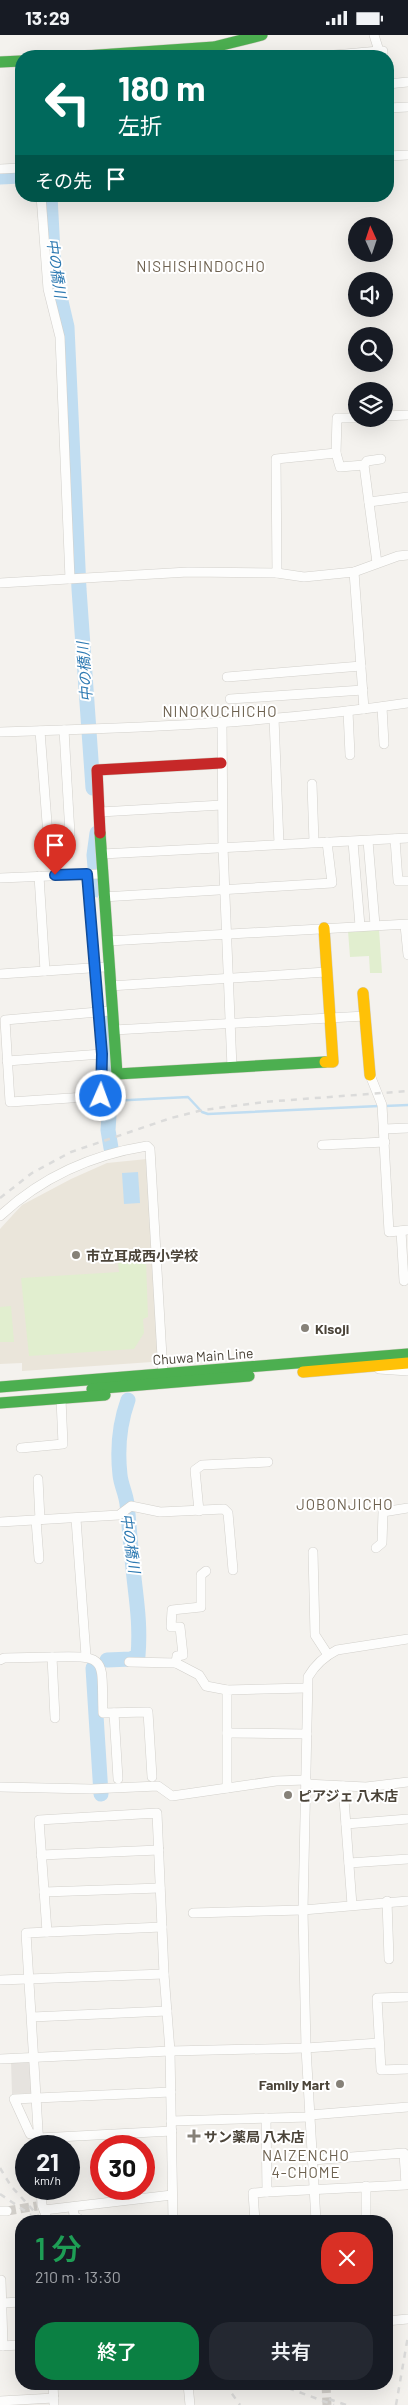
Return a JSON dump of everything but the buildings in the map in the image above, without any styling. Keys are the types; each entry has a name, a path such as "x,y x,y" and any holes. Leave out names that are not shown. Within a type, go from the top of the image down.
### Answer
{"main road":[{"path":"171,50 214,47 262,35"},
{"path":"0,62 15,61"},
{"path":"221,763 97,770 102,854 94,874 103,897 108,941 101,968 110,986 106,1012 114,1031 117,1074 333,1062 324,928"},
{"path":"363,993 370,1075"},
{"name":"Chuwa Main Line","path":"0,1396 28,1389 163,1374 408,1353"},
{"name":"Chuwa Main Line","path":"0,1387 28,1389 176,1382 408,1363"},
{"path":"0,1381 146,1369 163,1374"},
{"path":"0,1403 124,1394 176,1382"}],"street":[{"path":"374,35 380,50"},
{"path":"394,83 408,82"},
{"path":"394,108 408,107"},
{"path":"394,156 408,155"},
{"path":"0,169 15,168"},
{"path":"41,202 48,289 60,337 70,579"},
{"path":"393,416 408,415"},
{"path":"348,418 338,418 336,453 340,467 364,465 367,461 381,459"},
{"path":"277,573 276,459 336,453"},
{"path":"364,465 377,563"},
{"path":"368,502 408,497"},
{"path":"0,583 188,572 277,573 304,577 354,572 398,556 408,555"},
{"path":"354,572 364,709"},
{"path":"227,677 361,667"},
{"path":"230,699 363,691"},
{"path":"0,732 222,722 348,711 408,703"},
{"path":"382,707 384,744"},
{"path":"348,711 350,755"},
{"path":"274,717 279,844"},
{"path":"222,722 223,847 232,1068"},
{"path":"64,729 70,833"},
{"path":"40,731 48,836"},
{"path":"312,784 314,842"},
{"path":"100,812 222,805"},
{"path":"102,854 408,838"},
{"path":"395,839 398,881 408,881"},
{"path":"368,841 375,925"},
{"path":"103,897 332,883 328,842"},
{"path":"353,842 360,926"},
{"path":"0,878 94,874 106,1012 101,1096 19,1103 10,1102 4,1020 106,1012"},
{"path":"39,876 45,971"},
{"path":"356,883 370,882"},
{"path":"108,941 407,924 408,955"},
{"path":"0,975 101,968"},
{"path":"110,986 326,972"},
{"path":"114,1031 365,1016"},
{"path":"7,1061 102,1054"},
{"path":"370,1075 382,1105 389,1232 405,1231 404,1281"},
{"path":"384,1129 408,1128"},
{"path":"322,1145 385,1142"},
{"path":"0,1216 38,1186 67,1168 96,1157 147,1146 150,1149 163,1374"},
{"path":"366,1367 397,1372 408,1371"},
{"path":"20,1448 63,1444 61,1399"},
{"path":"199,1511 195,1470 202,1465 268,1462"},
{"path":"38,1479 39,1559"},
{"path":"0,1522 119,1515 129,1507 160,1512 224,1509 228,1513 234,1570"},
{"path":"376,1548 382,1543 383,1512 408,1508"},
{"path":"76,1519 86,1656"},
{"path":"313,1552 316,1635 328,1655"},
{"path":"176,1663 177,1655 182,1655 180,1627 171,1627 172,1610 200,1607 201,1575 206,1571"},
{"path":"316,2215 306,2048 302,1910 308,1677 313,1668 337,1650 408,1639"},
{"path":"0,1660 4,1658 86,1656 96,1660 102,1669 103,1713 148,1712 152,1777"},
{"path":"52,1657 56,1718"},
{"path":"129,1663 176,1663 199,1675 206,1686 227,1690 307,1688"},
{"path":"227,1690 227,1788"},
{"path":"114,1713 118,1779"},
{"path":"227,1733 306,1734"},
{"path":"0,1787 91,1789 158,1786 172,1796 276,1781 366,1787 408,1782"},
{"path":"343,1786 352,1905"},
{"path":"47,1932 39,1820 157,1813 164,1974 170,2051 173,2215"},
{"path":"346,1824 408,1819"},
{"path":"41,1855 159,1850"},
{"path":"349,1863 408,1859"},
{"path":"44,1892 160,1888"},
{"path":"193,1913 302,1910 387,1901 408,1901"},
{"path":"387,1901 389,1959"},
{"path":"39,2135 26,1933 162,1927"},
{"path":"0,1980 164,1974"},
{"path":"408,1997 377,1998 381,2070 408,2069"},
{"path":"32,2017 167,2011"},
{"path":"0,2059 170,2051 306,2048 379,2043"},
{"path":"32,2135 14,2099 171,2092"},
{"path":"171,2121 266,2119 408,2107"},
{"path":"266,2119 267,2192"},
{"path":"80,2137 172,2131"},
{"path":"255,2215 253,2193 406,2185 404,2153 312,2160"},
{"path":"366,2187 366,2215"},
{"path":"42,2200 43,2210 172,2195"},
{"path":"73,2207 74,2215"},
{"path":"1,2280 2,2346 15,2345"},
{"path":"2,2303 15,2302"},
{"path":"393,2320 408,2319"},
{"path":"189,2390 190,2405"},
{"path":"0,2401 54,2401"}],"shaded area":[{"name":"市立耳成西小学校","path":"147,1159 159,1355 152,1362 22,1371 22,1363 0,1364 0,1229 22,1205 71,1179 107,1163"},
{"path":"30,2061 32,2093 12,2094 11,2062"}],"green space":[{"path":"379,929 382,973 370,973 369,956 350,957 348,931"},
{"path":"146,1261 148,1317 143,1319 144,1333 134,1349 29,1356 21,1278 119,1272 118,1263"},
{"path":"11,1306 14,1342 0,1342 0,1307"}],"water":[{"path":"138,1172 140,1203 124,1204 122,1173"}],"waterway":[{"name":"中の橋川","path":"0,177 15,176"},
{"name":"中の橋川","path":"50,202 54,271 67,327 79,589 93,788"},
{"name":"中の橋川","path":"97,833 94,855 97,890"},
{"name":"中の橋川","path":"107,1015 110,1101 108,1130 111,1148"},
{"path":"110,1101 188,1097 202,1112 208,1114 379,1106"},
{"path":"385,1106 408,1105"},
{"name":"中の橋川","path":"107,1660 131,1659 138,1656 139,1630 137,1607 127,1504 121,1479 119,1455 121,1428 128,1400"},
{"name":"中の橋川","path":"93,1668 101,1794"}],"tunnel":[{"path":"7,2211 37,2206"},
{"path":"326,2390 327,2405"}],"railway":[{"path":"0,1198 32,1173 71,1152 171,1118 203,1110 264,1102 408,1091"},
{"path":"0,2168 11,2186 38,2215"},
{"path":"0,2194 31,2215"},
{"path":"396,2405 408,2336"},
{"path":"229,2390 240,2405"},
{"path":"293,2390 334,2405"},
{"path":"329,2399 346,2405"}],"traffic: fast":[{"path":"171,50 214,47 262,35"},
{"path":"0,62 15,61"},
{"path":"100,833 117,1074 325,1062"},
{"path":"0,1387 408,1354"},
{"path":"92,1389 249,1376"},
{"path":"0,1403 105,1395"}],"traffic: slow":[{"path":"324,928 333,1062 325,1062"},
{"path":"363,993 370,1075"},
{"path":"303,1372 408,1363"}],"traffic: jam":[{"path":"100,833 97,770 221,763"}],"place":[{"name":"市立耳成西小学校","path":"76,1255"},
{"name":"Kisoji","path":"305,1328"},
{"name":"ピアジェ 八木店","path":"288,1795"},
{"name":"Family Mart","path":"340,2084"},
{"name":"サン薬局 八木店","path":"194,2136"}],"district":[{"name":"NISHISHINDOCHO","path":"201,266"},
{"name":"NINOKUCHICHO","path":"220,711"},
{"name":"JOBONJICHO","path":"345,1504"},
{"name":"NAIZENCHO 4-CHOME","path":"306,2164"}],"route":[{"path":"55,875 87,874 93,968 102,1054 101,1096"}]}
